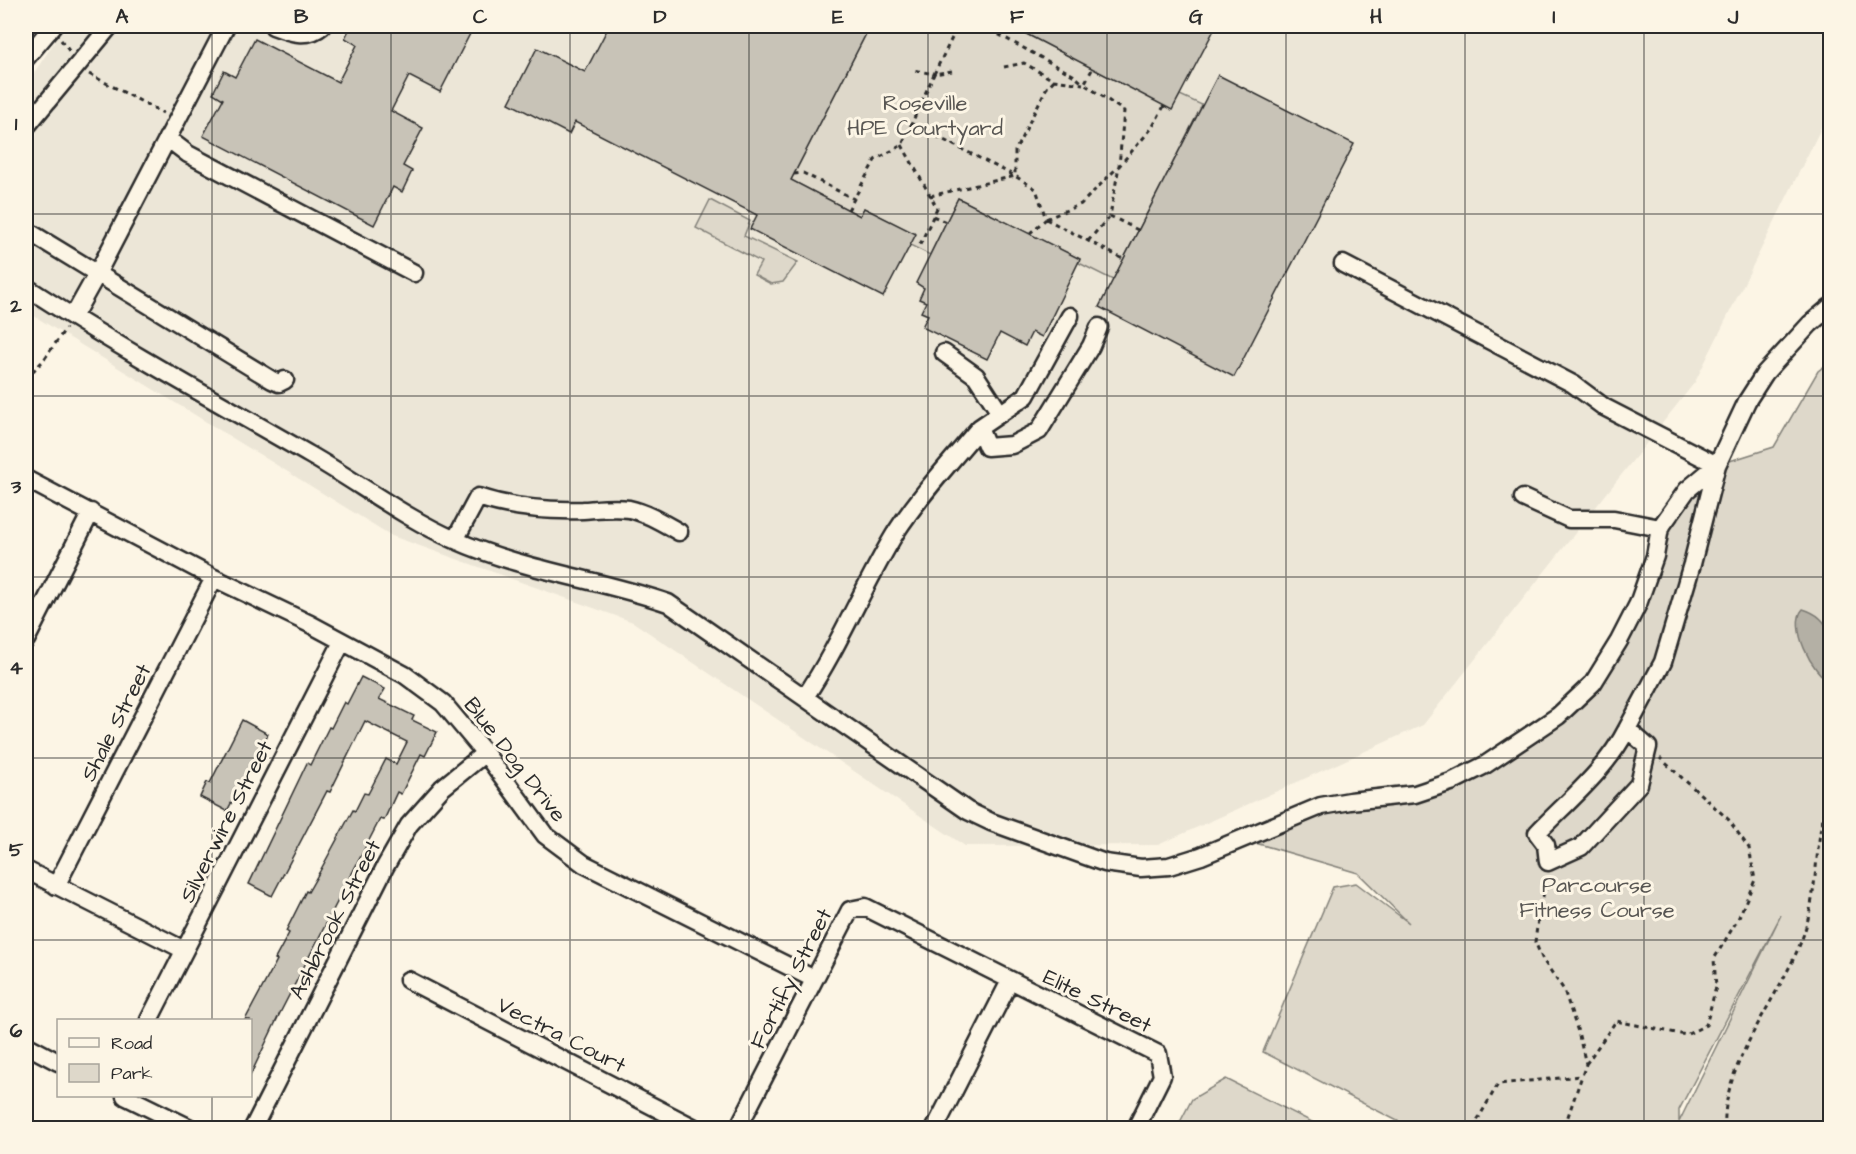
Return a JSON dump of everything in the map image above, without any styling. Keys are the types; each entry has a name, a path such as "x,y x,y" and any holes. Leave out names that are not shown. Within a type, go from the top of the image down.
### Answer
{"street":[{"path":"26,127 110,26"},
{"path":"73,317 226,26"},
{"path":"273,26 290,33 304,34 322,26"},
{"path":"26,58 57,33"},
{"path":"167,138 188,154 414,273"},
{"path":"26,231 272,380 279,382 285,380"},
{"path":"1343,264 1574,384 1604,406 1718,465"},
{"path":"26,287 414,520 492,555 610,585 668,603 968,811 991,822 1105,863 1141,868 1169,866 1201,856 1322,806 1415,794 1442,785 1485,765 1526,739 1558,716 1593,683 1619,641 1638,604 1655,556 1660,528 1687,490 1718,465"},
{"path":"1627,729 1648,747 1639,784 1581,847 1548,862 1546,845 1537,833 1594,774 1623,738 1627,729 1663,662 1718,465 1747,401 1765,373 1810,324 1830,307"},
{"path":"805,697 821,674 897,532 979,428 1026,396 1070,316"},
{"path":"979,428 987,447 1012,445 1039,430 1090,346 1098,327"},
{"path":"944,353 976,376 1000,413"},
{"name":"Blue Dog Drive","path":"26,479 405,675 443,703 485,753 545,835 584,864 814,979"},
{"path":"455,540 478,497 500,504 580,510 628,509 648,515 679,532"},
{"path":"1523,498 1569,519 1614,519 1660,528"},
{"path":"26,640 91,512"},
{"name":"Shale Street","path":"56,886 214,578"},
{"name":"Silverwire Street","path":"149,1019 342,642"},
{"name":"Ashbrook Street","path":"254,1128 385,867 409,825 442,788 485,753"},
{"path":"26,870 184,950"},
{"name":"Fortify Street","path":"738,1128 850,910 865,907 1010,981"},
{"name":"Vectra Court","path":"408,980 695,1128"},
{"path":"935,1128 1010,981"},
{"name":"Elite Street","path":"1010,981 1158,1054 1162,1076 1136,1128"},
{"path":"26,1045 57,1061"},
{"path":"129,1097 190,1128"}],"path":[{"path":"848,210 875,160 902,145 958,26"},
{"path":"983,26 1073,75 1124,111 1119,166 1110,216 1088,241"},
{"path":"57,33 84,72 177,120"},
{"path":"1004,67 1024,63 1054,80 1084,84"},
{"path":"1084,84 1093,68"},
{"path":"913,70 934,74 952,70"},
{"path":"1016,176 1015,151 1046,89 1054,80"},
{"path":"1029,234 1047,219 1081,204 1119,166 1152,128 1164,105"},
{"path":"912,124 1016,176 1036,189 1047,219 1124,259"},
{"path":"902,145 937,208 918,249"},
{"path":"794,174 803,173 854,199"},
{"path":"930,196 1016,176"},
{"path":"933,216 946,222"},
{"path":"1110,216 1138,230"},
{"path":"26,378 43,361 73,317"},
{"path":"1564,1128 1586,1064 1616,1022 1686,1035 1706,1026 1716,987 1713,959 1738,919 1755,880 1749,848 1728,819 1648,747"},
{"path":"1826,755 1830,759"},
{"path":"1725,1128 1727,1096 1734,1072 1787,973 1809,917 1820,829 1830,790"},
{"path":"1548,862 1550,875 1540,904 1534,942 1543,960 1564,990 1586,1064"},
{"path":"1473,1128 1498,1084 1581,1076"},
{"path":"1476,1124 1486,1128"}],"shaded area":[{"path":"65,26 1830,26 1830,110 1695,382 1423,725 1158,845 965,846 633,622 392,536 26,311 26,85"},
{"path":"1803,609 1815,614 1828,628 1831,647 1830,681 1816,669 1804,648 1798,626 1799,616"}],"green space":[{"name":"Roseville HPE Courtyard","path":"870,26 1011,26 1172,109 1180,95 1202,105 1113,280 1079,263 1080,259 958,198 930,255 910,245 915,234 864,208 860,216 791,180"},
{"path":"710,200 750,221 744,236 798,262 783,282 771,284 754,275 761,262 696,228"},
{"name":"Parcourse Fitness Course","path":"1830,362 1830,1128 1411,1128 1263,1052 1333,887 1356,883 1409,923 1358,873 1242,839 1281,822 1415,794 1558,716 1619,641 1660,528 1717,465 1774,447 1818,371","holes":["1781,915 1679,1122 1679,1110"]},
{"path":"1226,1079 1324,1128 1177,1128 1192,1099"}],"building":[{"path":"351,26 474,26 440,92 409,76 391,111 423,128 403,166 412,171 402,192 393,187 374,225 203,136 223,99 213,93 224,71 235,77 255,39 338,82 357,45 345,38"},
{"path":"609,26 870,26 791,180 860,216 864,208 916,234 883,297 750,229 757,215 575,122 569,134 509,103 537,48 585,72"},
{"path":"1011,26 1216,26 1172,110"},
{"path":"1218,75 1354,144 1234,377 1099,307"},
{"path":"958,198 1080,259 1042,337 1032,332 1025,346 1000,333 987,359 922,327 928,315 921,312 926,302 919,299 924,288 916,283"},
{"path":"361,677 385,689 379,699 414,716 412,720 437,732 425,756 421,754 401,794 397,792 384,820 380,819 252,1072 252,1019 246,1019 277,960 275,959 289,933 286,931 306,891 308,892 353,810 355,811 364,793 368,794 386,759 396,764 407,742 365,721 330,792 327,791 272,896 249,884 307,763 310,765 344,702 347,704"},
{"path":"242,720 268,734 227,811 200,797 207,782 210,783"}]}
